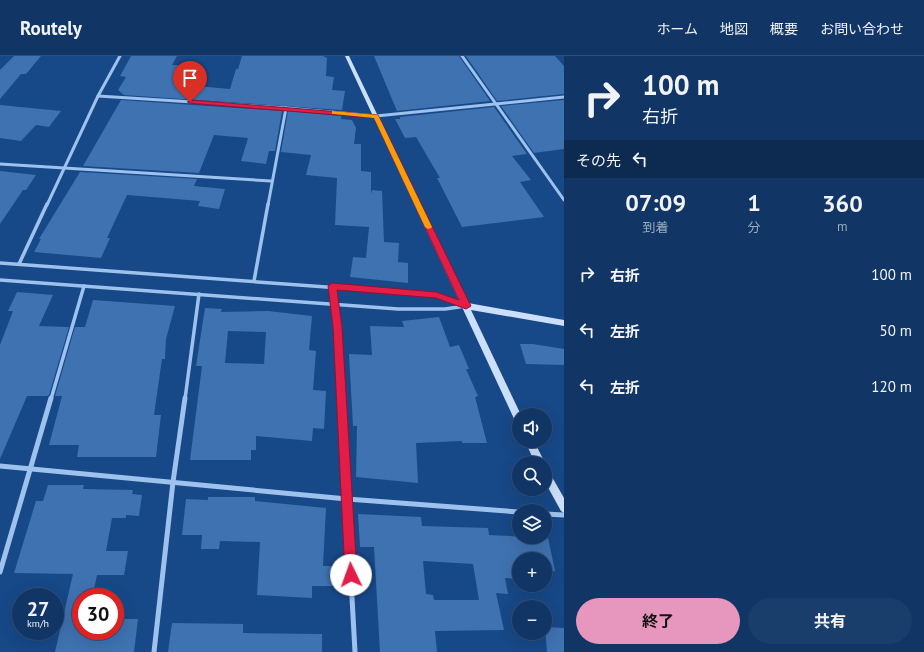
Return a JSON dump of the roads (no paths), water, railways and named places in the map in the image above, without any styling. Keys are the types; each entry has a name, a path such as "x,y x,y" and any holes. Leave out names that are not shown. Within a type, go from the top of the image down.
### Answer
{"street":[{"path":"19,264 98,96 120,56"},
{"path":"346,56 376,116 513,408"},
{"path":"462,56 564,200"},
{"path":"98,96 286,108 376,116 564,97"},
{"path":"254,281 271,181 286,108"},
{"path":"0,164 271,181"},
{"path":"0,263 332,286 436,295 466,306 564,323"},
{"path":"0,280 398,309 446,309 466,306"},
{"path":"0,572 84,286"},
{"path":"332,286 337,327 355,652"},
{"path":"154,652 173,482 199,294"},
{"path":"0,466 347,498 512,511"},
{"path":"552,486 564,508"},
{"path":"552,514 564,515"}]}
